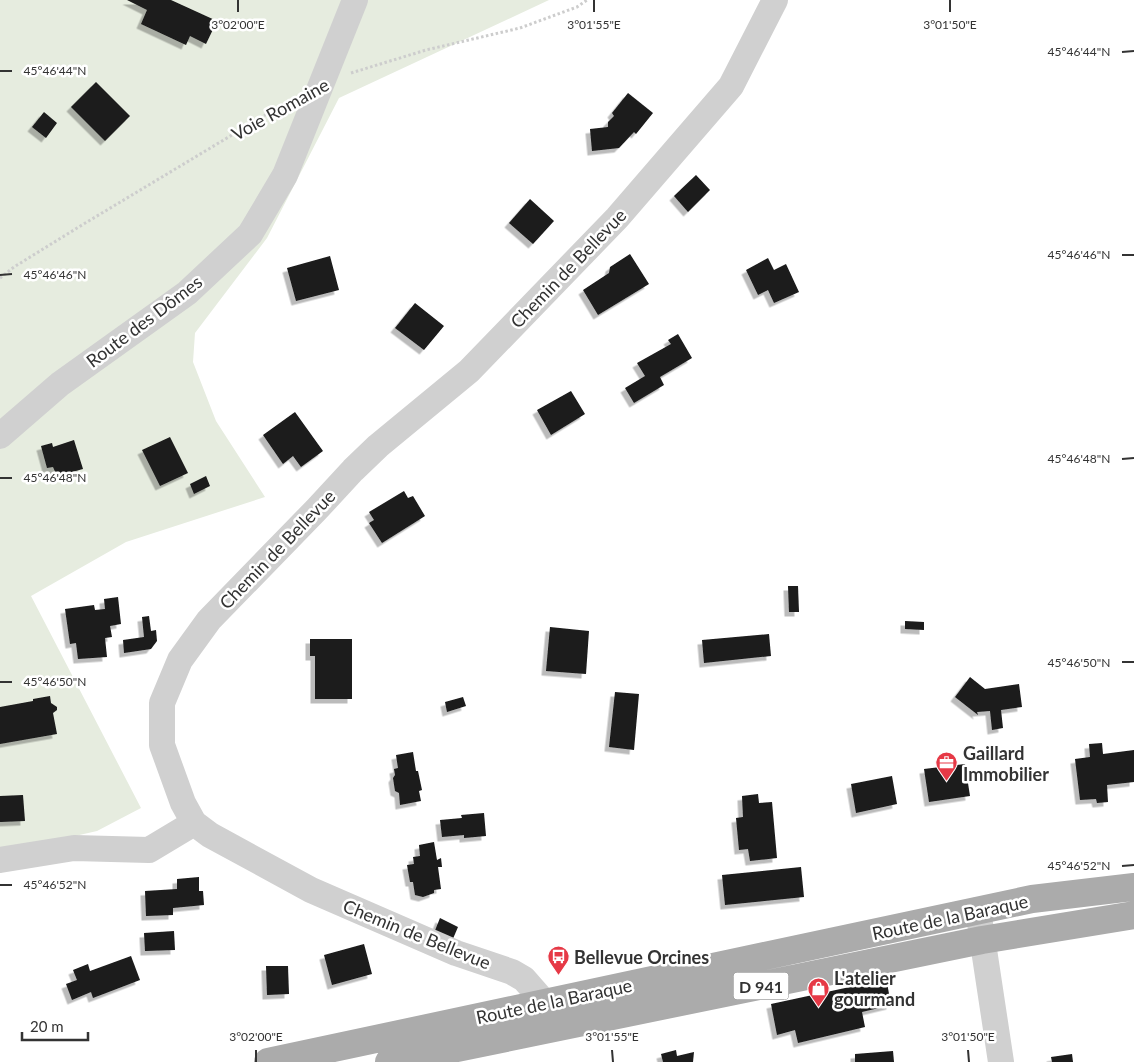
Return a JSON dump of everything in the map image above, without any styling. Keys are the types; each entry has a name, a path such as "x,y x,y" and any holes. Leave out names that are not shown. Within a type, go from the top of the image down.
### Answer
{"main road":[{"name":"Route de la Baraque","path":"268,1062 1032,899 1134,887"},
{"name":"Route de la Baraque","path":"389,1062 697,997 761,986 982,940 1134,915"}],"street":[{"name":"Route des Dômes","path":"0,436 60,384 187,293 250,234 285,175 355,0"},
{"name":"Chemin de Bellevue","path":"557,1028 545,1003 524,979 512,972 456,953 311,890 210,835 194,823 176,786 162,745 162,703 180,660 209,620 353,470 378,446 468,371 617,218 731,86 775,0"},
{"path":"0,860 74,848 149,850 194,823"},
{"path":"978,910 1001,1062"}],"path":[{"name":"Voie Romaine","path":"323,81 426,50 520,28 577,7 586,0"},
{"name":"Voie Romaine","path":"0,278 14,267 82,225 290,101"}],"shaded area":[{"path":"0,0 549,0 339,98 267,238 195,333 193,362 216,421 265,497 126,542 31,596 141,808 97,831 0,853"}],"building":[{"path":"127,0 171,0 217,21 206,44 190,36 186,45 141,24 147,10"},
{"path":"96,82 130,116 105,141 71,107"},
{"path":"628,93 653,113 636,134 634,132 619,148 592,151 590,129 608,127 608,122 614,116 612,113"},
{"path":"44,112 57,123 46,138 32,127"},
{"path":"696,175 710,190 688,212 674,196"},
{"path":"530,199 554,221 533,244 509,223"},
{"path":"630,254 649,284 598,315 583,290 609,273 610,267"},
{"path":"330,256 339,290 296,301 287,268"},
{"path":"768,258 774,270 786,264 799,292 774,303 768,290 758,295 746,270"},
{"path":"415,303 444,326 424,350 395,328"},
{"path":"678,334 692,358 660,377 664,385 634,403 625,388 645,376 637,363 671,344 668,340"},
{"path":"571,391 585,414 551,435 537,410"},
{"path":"295,412 323,451 301,467 293,456 283,464 263,435"},
{"path":"170,437 188,473 160,486 142,450"},
{"path":"74,440 83,469 57,476 53,467 47,468 41,446 52,443 53,447"},
{"path":"206,476 210,486 194,494 190,484"},
{"path":"404,491 408,498 413,496 425,516 382,543 369,523 374,520 369,512"},
{"path":"788,586 798,586 799,612 789,612"},
{"path":"118,597 121,624 110,626 112,637 105,638 107,657 78,659 76,643 70,644 65,609 94,605 95,610 105,609 104,599"},
{"path":"149,616 151,631 156,630 157,641 151,649 124,653 123,640 144,637 142,617"},
{"path":"905,621 924,622 924,630 905,629"},
{"path":"550,627 589,631 586,674 546,671"},
{"path":"769,634 771,656 704,663 702,640"},
{"path":"310,639 352,639 352,699 315,699 315,656 310,656"},
{"path":"970,677 985,689 1019,684 1022,707 1001,710 1003,728 992,730 990,711 977,712 978,715 955,697"},
{"path":"615,692 639,694 634,750 609,747"},
{"path":"50,696 51,703 57,707 57,710 53,713 57,734 0,744 0,707"},
{"path":"463,697 466,706 447,712 445,702"},
{"path":"1102,743 1103,754 1134,750 1134,782 1107,785 1108,802 1097,803 1096,799 1080,800 1075,759 1090,757 1089,744"},
{"path":"413,752 422,790 419,791 421,801 400,805 399,793 395,791 393,778 395,775 394,769 398,768 396,755"},
{"path":"965,764 970,796 929,802 924,769"},
{"path":"892,776 897,804 856,813 851,784"},
{"path":"758,794 759,803 772,802 777,858 750,861 748,849 739,850 736,818 743,817 742,796"},
{"path":"23,795 25,821 0,822 0,796"},
{"path":"484,813 486,836 442,837 440,820 462,818 461,815"},
{"path":"434,842 437,860 441,858 442,867 438,867 441,889 434,890 434,893 423,897 415,895 407,865 414,864 413,857 420,856 419,845"},
{"path":"801,867 804,897 725,905 722,875"},
{"path":"199,877 199,891 203,891 204,905 173,908 173,915 146,916 145,891 177,889 177,879"},
{"path":"440,918 458,927 452,941 434,933"},
{"path":"174,931 175,950 145,951 144,933"},
{"path":"364,944 372,974 332,985 324,955"},
{"path":"131,956 140,980 93,998 91,992 72,1000 66,984 77,980 73,970 88,964 90,971"},
{"path":"266,966 288,966 289,994 267,995"},
{"path":"886,977 891,1005 862,1012 865,1027 798,1043 795,1030 777,1035 771,1004 873,982 873,980"},
{"path":"676,1050 677,1056 694,1052 693,1062 663,1062 661,1054"},
{"path":"893,1051 894,1062 855,1062 855,1054"},
{"path":"1072,1054 1073,1062 1052,1062 1051,1057"}],"place":[{"name":"Gaillard Immobilier","path":"947,782"},
{"name":"Bellevue Orcines","path":"558,976"},
{"name":"L'atelier gourmand","path":"818,1007"}]}
